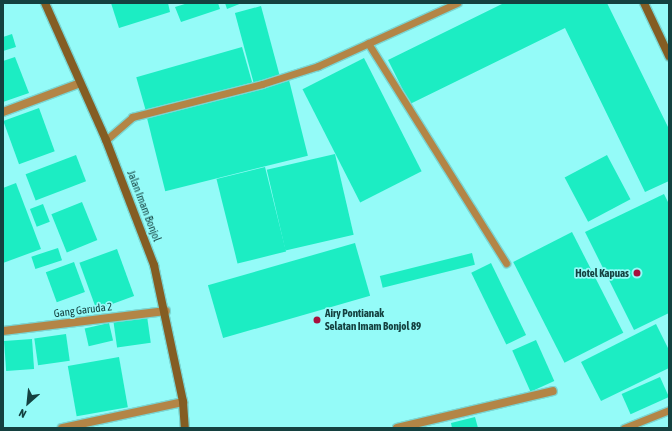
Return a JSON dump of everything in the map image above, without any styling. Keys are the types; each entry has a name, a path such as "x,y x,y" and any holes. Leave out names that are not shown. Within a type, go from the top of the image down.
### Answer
{"main road":[{"name":"Jalan Imam Bonjol","path":"45,3 106,140 140,223 166,310 183,402 185,428"},
{"path":"644,3 669,56"}],"street":[{"path":"3,112 80,83"},
{"name":"Gang Garuda 2","path":"3,331 166,310"},
{"path":"397,428 553,391"},
{"path":"62,428 183,402"}],"lane":[{"path":"106,140 132,117 262,84 318,66 457,3"},
{"path":"368,43 506,263"},
{"path":"624,428 669,410"}],"building":[{"path":"111,3 168,3 170,12 119,28"},
{"path":"188,3 218,3 220,9 181,22 175,7"},
{"path":"225,3 242,3 227,9"},
{"path":"504,3 607,3 669,129 669,181 645,192 565,28 410,104 388,60"},
{"path":"261,6 280,77 254,84 235,13"},
{"path":"12,34 16,47 3,51 3,37"},
{"path":"242,47 252,83 146,113 136,77"},
{"path":"15,57 29,93 3,102 3,61"},
{"path":"364,58 422,171 360,202 303,89"},
{"path":"289,80 308,156 165,191 146,116"},
{"path":"39,108 55,151 19,164 3,121"},
{"path":"335,154 354,235 285,251 267,170"},
{"path":"76,155 86,181 36,200 26,174"},
{"path":"607,155 630,199 588,222 565,178"},
{"path":"265,167 286,251 238,264 216,179"},
{"path":"16,183 41,249 3,263 3,188"},
{"name":"Hotel Kapuas","path":"664,194 669,204 669,313 634,330 585,232"},
{"path":"82,202 97,240 67,252 51,214"},
{"path":"43,204 50,222 37,227 30,209"},
{"path":"572,232 623,333 564,363 513,262"},
{"path":"355,243 370,296 223,338 208,285"},
{"path":"58,248 62,260 35,269 31,257"},
{"path":"117,249 134,296 97,310 79,263"},
{"path":"472,253 475,265 383,288 380,276"},
{"path":"74,262 85,292 57,302 46,272"},
{"path":"491,263 526,335 506,345 471,273"},
{"path":"147,316 151,343 117,347 113,321"},
{"path":"109,323 113,341 89,346 85,329"},
{"path":"656,324 669,350 669,368 601,401 581,362"},
{"path":"66,334 70,361 38,365 34,338"},
{"path":"32,339 34,369 6,371 4,341"},
{"path":"536,340 554,381 531,392 512,351"},
{"path":"119,357 128,407 77,416 68,366"},
{"path":"660,377 669,397 631,414 622,394"},
{"path":"475,417 478,428 452,428 451,423"}],"place":[{"name":"Hotel Kapuas","path":"637,273"},
{"name":"Airy Pontianak Selatan Imam Bonjol 89","path":"317,320"}]}
